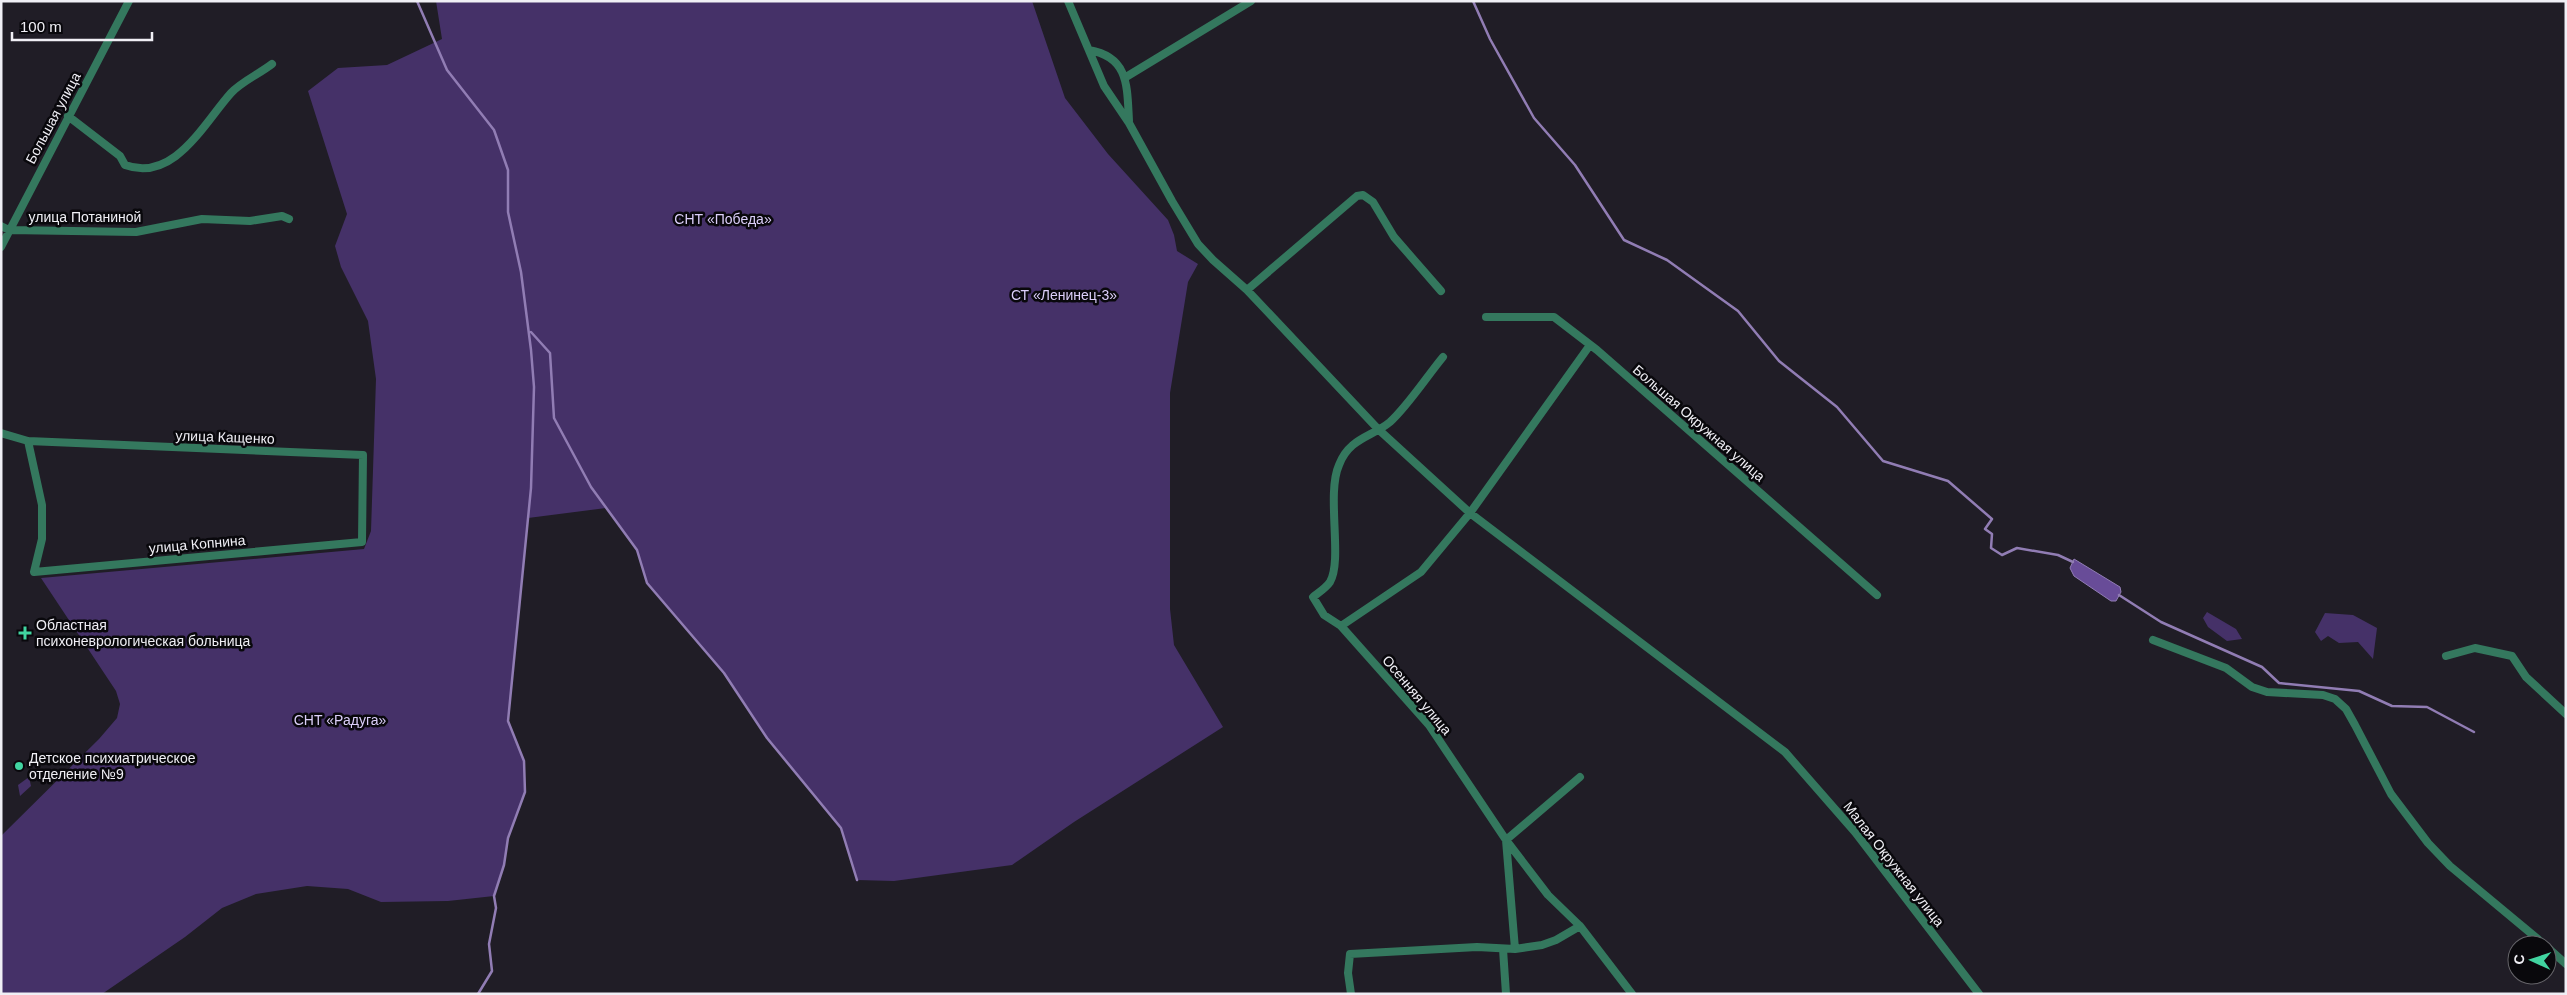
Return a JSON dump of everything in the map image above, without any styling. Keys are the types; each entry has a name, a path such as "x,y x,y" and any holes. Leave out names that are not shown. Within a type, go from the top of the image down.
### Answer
{"street":[{"name":"Большая улица","path":"1,247 129,1"},
{"path":"1068,1 1104,86 1129,123"},
{"path":"1126,77 1251,1"},
{"path":"1088,50 1108,55 1126,77 1129,123"},
{"path":"68,116 120,156 125,165 132,168 162,166 203,130 232,92 272,64"},
{"name":"Малая Окружная улица","path":"1129,123 1198,244 1212,260 1247,290 1378,429 1470,513 1785,752 1855,832 1979,994"},
{"path":"1247,290 1358,196 1363,195 1373,202 1394,237 1441,290"},
{"name":"улица Потаниной","path":"1,226 9,230 136,232 202,219 250,221 282,216 289,219"},
{"name":"Большая Окружная улица","path":"1486,317 1554,317 1590,345 1877,595"},
{"path":"1342,626 1421,572 1470,513 1590,345"},
{"path":"1378,429 1390,422 1443,357"},
{"name":"Осенняя улица","path":"1378,429 1362,437 1350,448 1338,465 1334,488 1334,566 1330,582 1313,597 1324,615 1342,626 1429,725 1506,840 1548,895 1580,926 1632,994"},
{"name":"улица Кащенко","path":"1,432 28,441 363,455 362,542"},
{"name":"улица Копнина","path":"28,441 42,505 42,539 34,572 362,542"},
{"path":"2153,640 2226,668 2252,687 2267,692 2322,695 2336,700 2351,717 2391,794 2428,843 2450,866 2533,935"},
{"path":"2446,656 2475,648 2512,656 2526,677 2566,714"},
{"path":"1515,948 1506,840 1580,777"},
{"path":"1351,994 1348,973 1350,954 1477,947 1503,949 1542,945 1556,940 1580,926"},
{"path":"1503,949 1506,994"}],"green space":[{"path":"436,1 1032,1 1065,98 1108,154 1168,220 1174,235 1177,251 1198,264 1188,282 1170,393 1170,609 1174,645 1223,727 1074,822 1012,865 894,881 857,880 841,828 767,738 724,673 647,583 637,550 606,508 528,518 508,721 524,761 525,792 508,838 504,865 494,896 448,901 381,902 348,889 307,886 256,894 222,908 185,937 102,994 1,994 1,836 99,739 117,718 120,704 116,691 41,578 364,549 371,531 376,379 368,321 341,267 335,246 347,214 308,91 338,68 387,65 442,39"},
{"path":"2207,612 2236,629 2242,639 2227,641 2208,627 2203,618"},
{"path":"2325,613 2353,615 2377,628 2373,659 2358,642 2339,643 2328,636 2321,641 2315,632"},
{"path":"29,777 31,786 20,796 18,785"}],"shaded area":[{"path":"2074,559 2120,587 2121,592 2116,601 2111,601 2074,576 2070,568"}],"waterway":[{"path":"417,1 447,70 494,130 508,170 508,212 521,272 534,387 531,488 508,721 524,761 525,792 508,838 504,865 494,896 496,908 489,944 492,971 478,994"},
{"path":"1473,1 1490,39 1534,118 1575,165 1624,240 1667,260 1738,311 1779,361 1837,407 1883,461 1948,481 1992,519 1985,529 1992,534 1991,548 2002,555 2017,548 2058,555 2073,562"},
{"path":"531,332 550,353 554,418 591,487 637,550 647,583 724,673 767,738 841,828 857,880"},
{"path":"2119,595 2161,622 2262,667 2279,683 2359,691 2392,706 2427,707 2474,732"}],"place":[{"name":"Областная психоневрологическая больница","path":"25,633"},
{"name":"Детское психиатрическое отделение №9","path":"19,766"}],"park label":[{"name":"СНТ «Победа»","path":"723,219"},
{"name":"СТ «Ленинец-3»","path":"1064,295"},
{"name":"СНТ «Радуга»","path":"340,720"}]}
